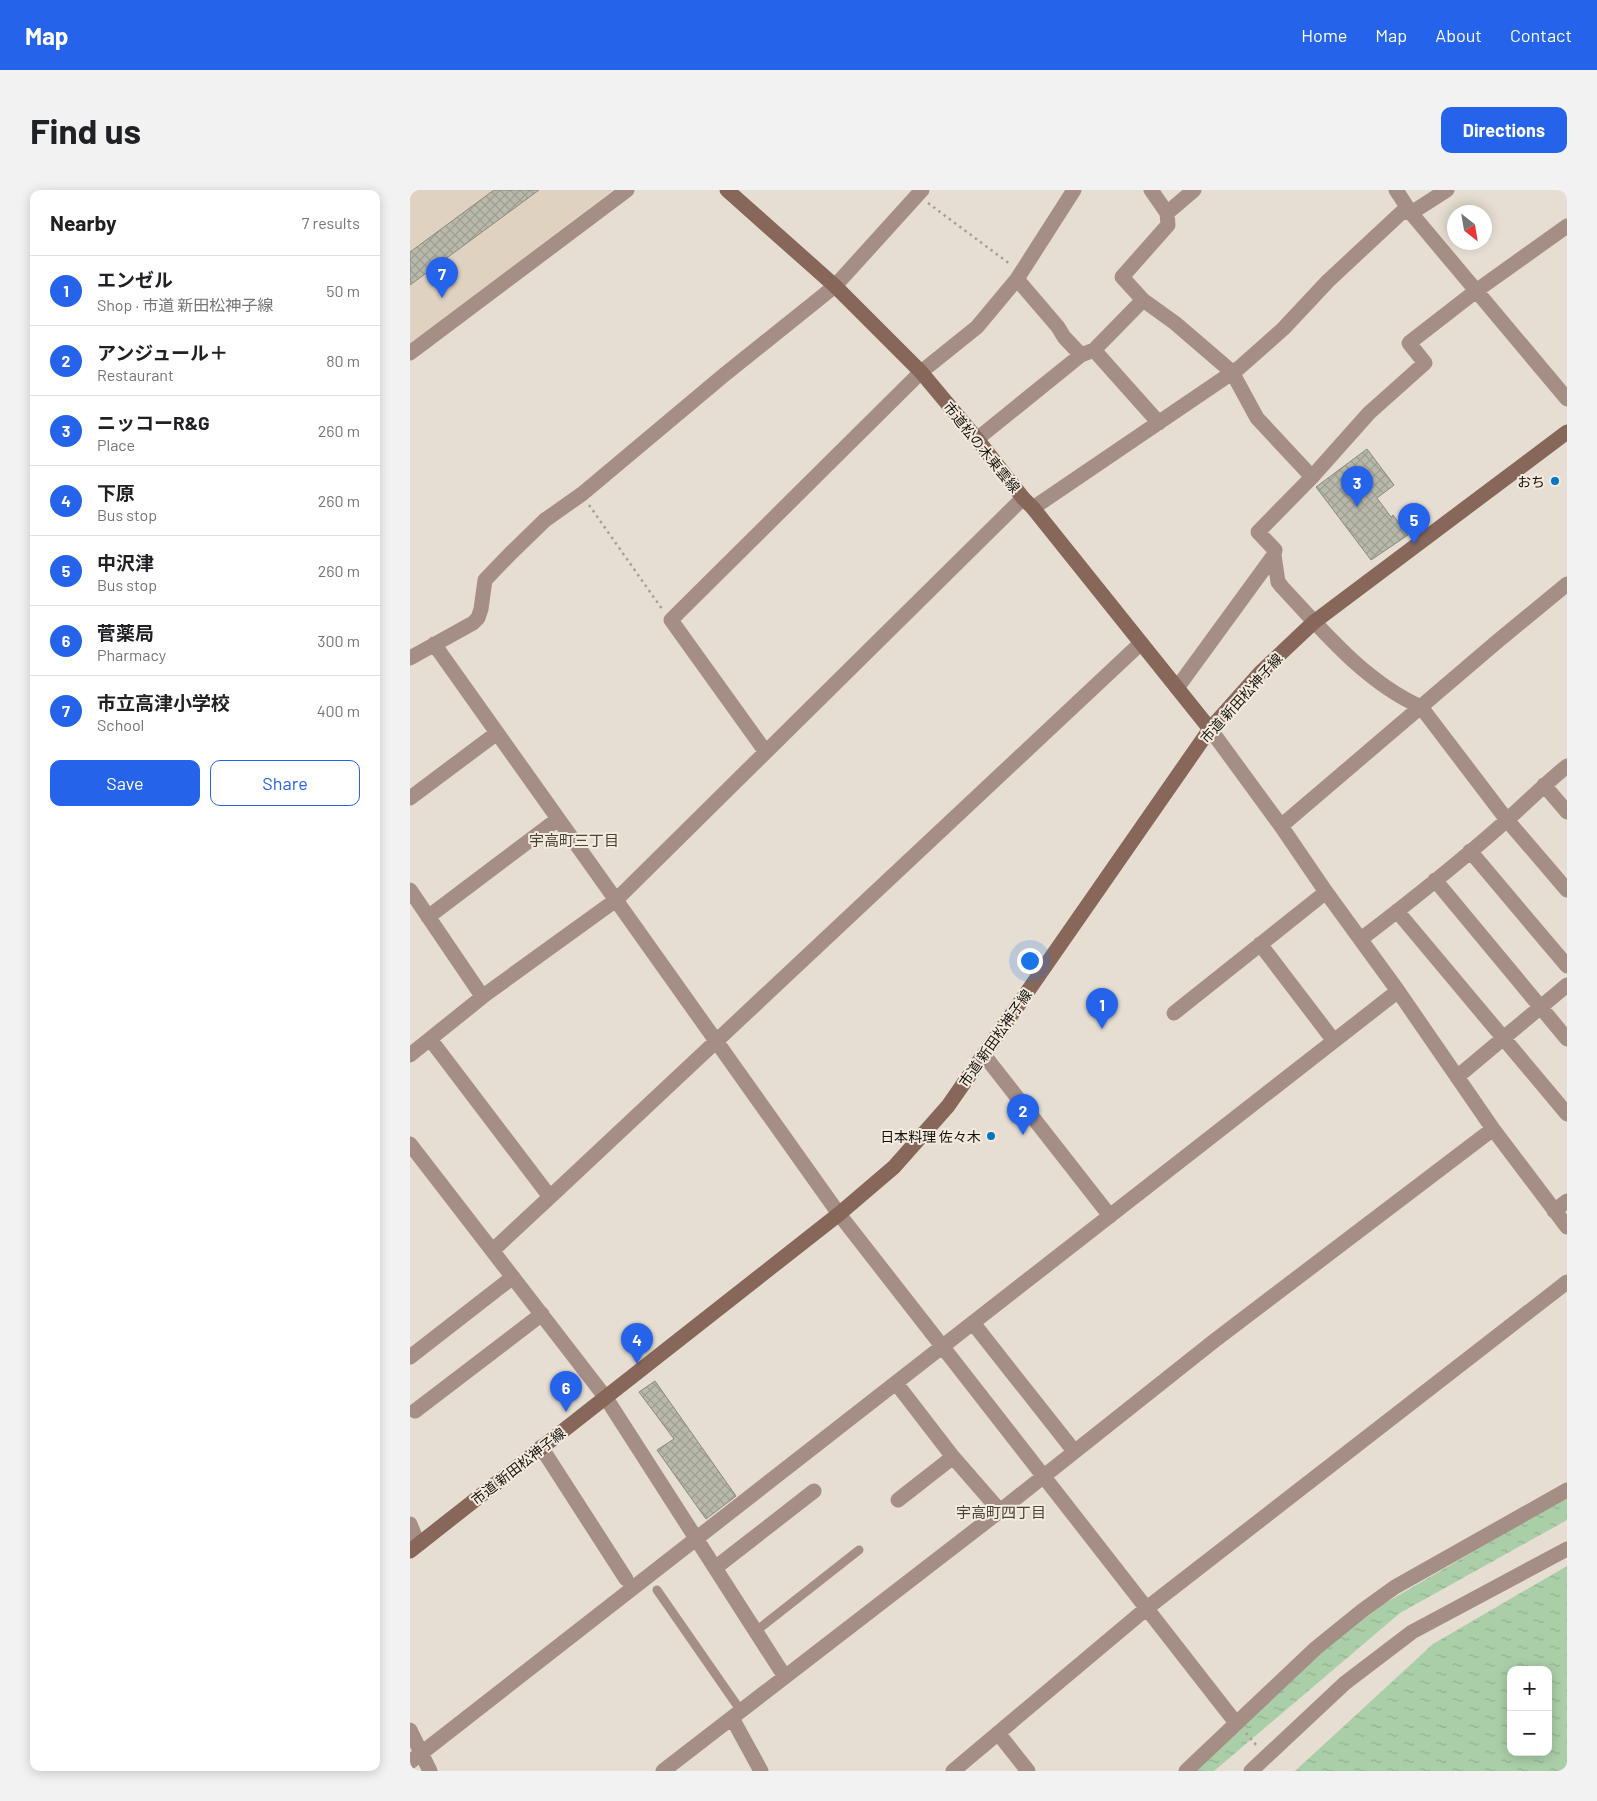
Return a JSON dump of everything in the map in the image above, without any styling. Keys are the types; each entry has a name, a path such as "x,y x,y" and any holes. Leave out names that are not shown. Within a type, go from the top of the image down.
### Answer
{"street":[{"path":"410,353 627,190"},
{"name":"市道松の木東雲線","path":"727,190 835,286 921,372 1210,729"},
{"path":"765,751 671,620 921,372 977,327 1019,276 1074,190"},
{"path":"1151,190 1167,212 1168,225 1122,277 1143,300 1175,323 1232,372 1257,418 1312,477"},
{"path":"1167,212 1194,190"},
{"path":"1396,190 1411,213 1567,399"},
{"path":"410,1055 482,996 616,900 765,751 1028,503 1158,423 1239,368 1283,329 1328,281 1402,212 1411,213 1447,190"},
{"path":"410,658 473,623 478,618 482,609 485,580 493,570 545,520 582,494 724,374 835,286 920,193"},
{"path":"1567,226 1476,291 1409,343 1425,363 1369,413 1312,477 1258,532 1275,550 1278,582 1314,622 1362,669 1404,699 1421,707 1507,820 1567,890"},
{"path":"1019,276 1064,337 1088,353 1158,423"},
{"path":"977,439 1088,353 1143,300"},
{"name":"市道 新田松神子線","path":"414,1547 839,1214 894,1167 948,1106 1210,729 1260,673 1314,622 1567,432"},
{"path":"1177,688 1274,555"},
{"path":"1281,826 1567,584"},
{"path":"493,1250 1141,643"},
{"path":"434,644 839,1214 1236,1723"},
{"path":"1210,729 1281,826 1326,892 1362,938 1493,1129 1567,1227"},
{"path":"410,798 497,733"},
{"path":"1362,938 1507,820 1567,766"},
{"path":"1544,785 1567,812"},
{"path":"428,917 558,819"},
{"path":"1470,850 1567,966"},
{"path":"1435,880 1567,1039"},
{"path":"410,890 482,996"},
{"path":"1174,1013 1326,892"},
{"path":"1397,911 1567,1114"},
{"path":"1260,944 1334,1040"},
{"path":"1457,1077 1567,985"},
{"path":"416,1758 1398,990"},
{"path":"430,1039 550,1197"},
{"path":"984,1055 1110,1216"},
{"path":"663,1771 1000,1511 1222,1335 1493,1129"},
{"path":"410,1144 606,1398 785,1677"},
{"path":"1554,1211 1567,1201"},
{"path":"410,1356 513,1277"},
{"path":"953,1771 1147,1608 1567,1282"},
{"path":"415,1411 542,1314"},
{"path":"973,1323 1074,1451"},
{"path":"896,1383 953,1458 1000,1511"},
{"path":"541,1447 626,1579"},
{"path":"898,1500 953,1458"},
{"path":"1186,1771 1316,1648 1387,1593 1567,1490"},
{"path":"715,1568 814,1492"},
{"path":"410,1524 414,1547"},
{"path":"1251,1771 1345,1683 1412,1632 1567,1549"},
{"path":"737,1714 761,1771"},
{"path":"410,1730 416,1758 430,1771"},
{"path":"998,1733 1028,1771"}],"lane":[{"path":"756,1631 859,1550"},
{"path":"657,1590 737,1714"}],"path":[{"path":"920,193 1019,276"},
{"path":"582,494 671,620"}],"shaded area":[{"path":"410,190 613,190 538,247 538,250 410,347"}],"water":[{"path":"1567,1497 1567,1520 1400,1613 1214,1771 1195,1771 1313,1658 1382,1605"},
{"path":"1567,1566 1567,1771 1295,1771 1433,1644"}],"building":[{"path":"494,190 539,190 410,285 410,252"},
{"path":"1367,449 1394,485 1377,498 1408,535 1371,560 1316,487"},
{"path":"655,1381 736,1496 706,1519 657,1450 674,1439 639,1392"}],"place":[{"name":"市立高津小学校","path":"442,298"},
{"name":"おち","path":"1555,481"},
{"name":"ニッコーR&G","path":"1357,507"},
{"name":"中沢津","path":"1414,544"},
{"name":"エンゼル","path":"1102,1029"},
{"name":"アンジュール＋","path":"1023,1135"},
{"name":"日本料理 佐々木","path":"991,1136"},
{"name":"下原","path":"637,1364"},
{"name":"菅薬局","path":"566,1412"}],"district":[{"name":"宇高町三丁目","path":"574,840"},
{"name":"宇高町四丁目","path":"1001,1512"}]}
